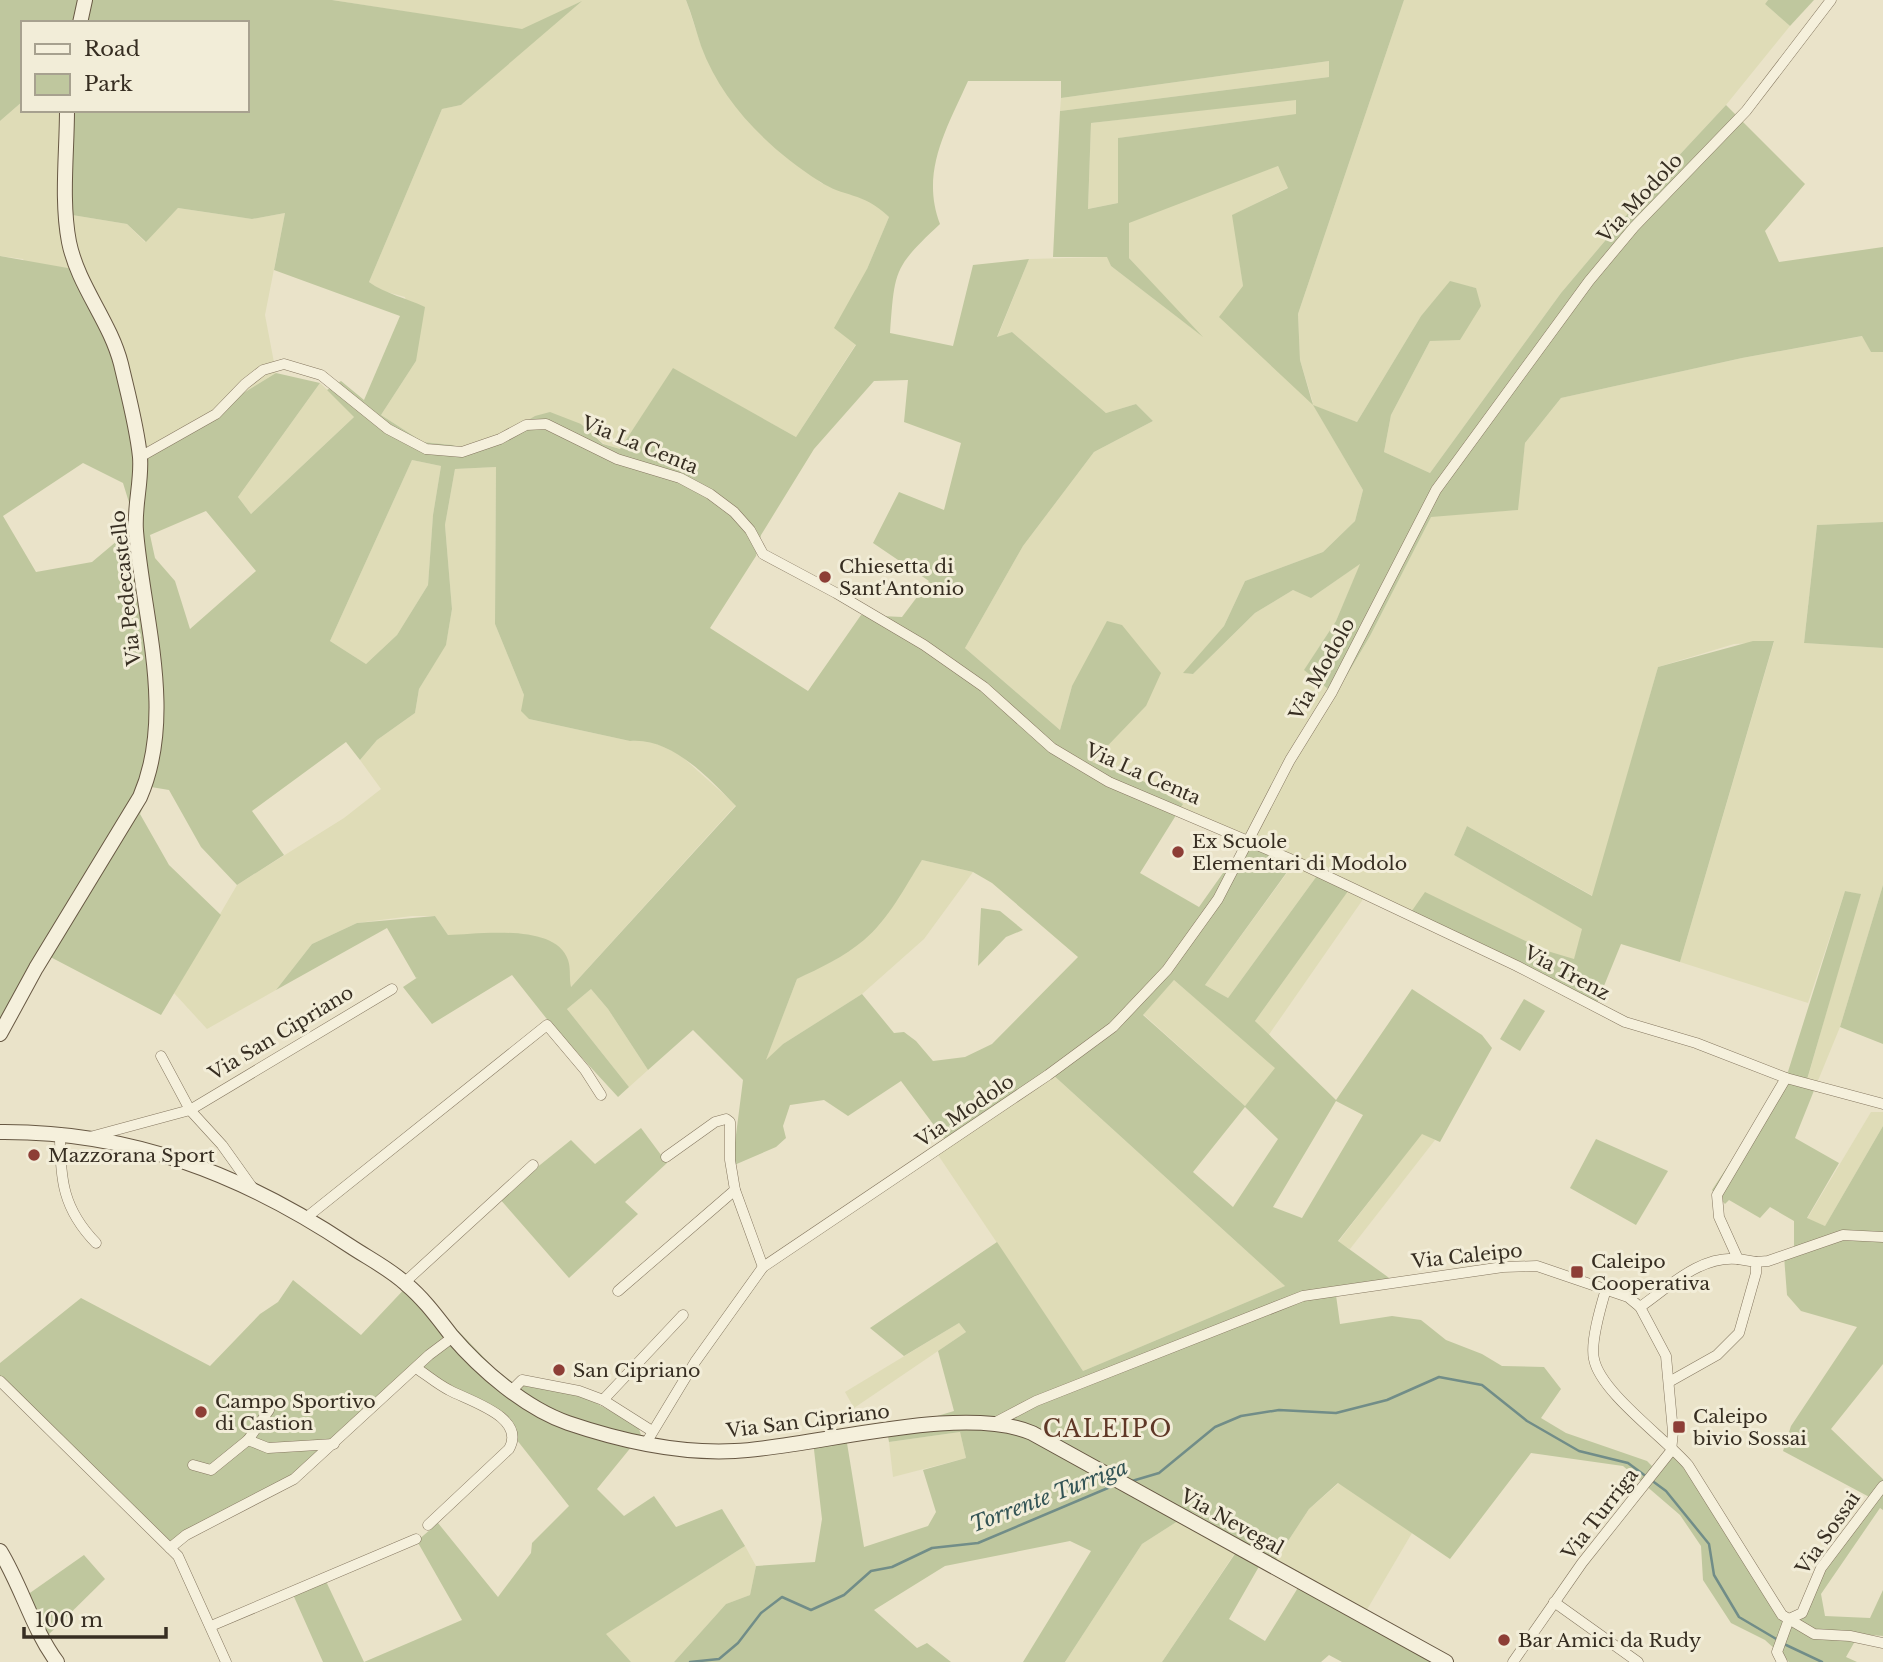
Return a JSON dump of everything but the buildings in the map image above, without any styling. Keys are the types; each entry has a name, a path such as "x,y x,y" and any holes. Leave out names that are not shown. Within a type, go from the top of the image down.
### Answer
{"main road":[{"path":"80,21 85,0"},
{"name":"Via Pedecastello","path":"0,1034 36,968 128,819 152,768 155,741 154,670 136,525 140,457 115,347 79,275 70,244 66,214 67,112"},
{"name":"Via San Cipriano","path":"0,1132 60,1133 87,1138 173,1157 252,1187 307,1217 405,1282 453,1337 512,1390 540,1410 565,1422 649,1437 682,1450 734,1451 928,1426 996,1422"},
{"name":"Via Nevegal","path":"996,1422 1032,1433 1446,1662"},
{"path":"0,1550 23,1593 38,1632 57,1662"}],"street":[{"name":"Via Modolo","path":"649,1437 715,1332 763,1267 994,1113 1113,1027 1143,998 1190,941 1218,899 1247,839 1332,692 1436,490 1589,281 1634,227 1746,111 1831,0"},
{"name":"Via La Centa","path":"140,457 216,414 253,377 284,364 321,375 388,429 426,449 461,452 500,439 526,425 546,424 617,459 680,478 710,494 734,512 750,530 763,554 924,645 984,687 1052,748 1081,767 1247,839"},
{"name":"Via Trenz","path":"1247,839 1517,966 1625,1022 1696,1043 1786,1078 1883,1104"},
{"name":"Via San Cipriano","path":"87,1138 190,1110 392,989"},
{"path":"307,1217 547,1026 585,1070 601,1095"},
{"name":"Via San Cipriano","path":"161,1056 190,1110 222,1145 252,1187"},
{"path":"1738,1259 1719,1217 1717,1195 1786,1078"},
{"path":"666,1157 715,1122 726,1119 731,1125 730,1160 735,1190 763,1267"},
{"path":"60,1133 67,1202 76,1223 96,1243"},
{"path":"405,1282 533,1165"},
{"path":"618,1291 735,1190"},
{"path":"1672,1446 1666,1356 1640,1307 1702,1265 1717,1259 1768,1261 1843,1235 1883,1237"},
{"path":"1669,1382 1717,1355 1739,1333 1756,1273 1756,1262"},
{"name":"Via Caleipo","path":"996,1422 1036,1401 1303,1296 1503,1267 1537,1266 1628,1297 1640,1307"},
{"path":"1606,1289 1599,1311 1594,1359 1634,1415 1672,1446 1688,1465 1787,1623 1814,1634 1850,1636 1883,1643"},
{"path":"603,1400 683,1315"},
{"path":"170,1548 186,1535 287,1485 453,1337"},
{"path":"416,1368 446,1389 481,1404 498,1416 511,1429 513,1437 509,1449 428,1525"},
{"name":"Via San Cipriano","path":"512,1390 522,1380 579,1391 603,1400 649,1437"},
{"path":"0,1381 181,1561 226,1662"},
{"path":"193,1465 204,1471 211,1470 247,1440 269,1410"},
{"path":"247,1440 268,1448 334,1444"},
{"name":"Via Turriga","path":"1513,1662 1554,1602 1659,1467 1672,1446"},
{"name":"Via Sossai","path":"1787,1623 1802,1613 1821,1568 1883,1486"},
{"path":"211,1626 416,1539"},
{"path":"1554,1602 1637,1662"},
{"path":"1782,1662 1777,1657 1777,1649 1787,1623"}],"shaded area":[{"path":"332,0 686,0 702,48 728,94 821,183 872,201 889,217 867,269 856,344 796,437 673,369 620,449 604,444 581,424 475,452 452,445 423,442 381,415 416,361 405,297 383,291 369,282 442,109 461,105 578,3 522,30"},
{"path":"1404,0 1768,0 1765,4 1790,26 1726,105 1658,178 1561,293 1430,473 1384,452 1391,415 1430,341 1476,288 1450,282 1421,316 1357,422 1314,406 1363,490 1355,521 1323,552 1245,581 1224,626 1184,673 1193,674 1255,613 1293,590 1314,596 1361,563 1336,621 1305,669 1337,692 1370,636 1431,516 1517,510 1525,443 1561,398 1742,358 1863,336 1871,352 1883,352 1883,522 1817,525 1804,643 1883,648 1883,885 1840,1027 1815,1088 1806,1084 1860,894 1845,891 1808,1003 1680,962 1774,642 1734,644 1658,667 1593,896 1467,826 1454,855 1583,929 1574,960 1409,915 1366,895 1268,1036 1255,1021 1350,888 1319,873 1228,998 1205,985 1295,862 1180,810 1143,781 1091,762 1146,706 1072,686 1060,730 965,648 1023,546 1094,452 1153,421 1136,404 1106,413 1012,332 997,338 1029,259 1108,257 1111,266 1198,333 1129,258 1129,222 1277,165 1289,187 1233,215 1243,286 1313,403 1300,360 1298,314"},
{"path":"1329,61 1329,77 1060,111 1061,98"},
{"path":"1296,99 1297,114 1119,138 1118,203 1088,209 1091,123"},
{"path":"21,103 21,112 72,112 66,214 127,224 145,242 178,208 252,219 285,213 265,315 276,373 140,457 23,259 0,256 0,121"},
{"path":"320,383 355,416 251,514 238,497"},
{"path":"412,460 441,466 433,515 428,585 397,635 366,664 330,641"},
{"path":"496,467 495,624 524,695 529,719 630,741 646,739 679,754 736,805 570,988 448,935 435,916 412,916 357,923 312,944 276,990 207,1029 174,993 237,885 344,818 381,789 360,760 377,740 415,713 419,689 446,644 452,609 445,525 455,469"},
{"path":"922,860 973,872 924,939 862,994 783,1044 765,1062 797,979 836,959 890,909"},
{"path":"1174,980 1276,1068 1245,1106 1143,1014"},
{"path":"591,989 608,1009 648,1070 629,1087 567,1009"},
{"path":"1051,1073 1285,1286 1083,1371 936,1152"},
{"path":"1871,1112 1883,1112 1883,1126 1825,1226 1807,1219"},
{"path":"1422,1133 1435,1140 1350,1249 1338,1242"},
{"path":"959,1323 966,1332 854,1408 845,1392"},
{"path":"960,1432 966,1458 893,1477 889,1442"},
{"path":"1339,1483 1412,1533 1365,1613 1275,1561 1309,1509"},
{"path":"1192,1512 1243,1541 1162,1662 1065,1662 1142,1544"},
{"path":"745,1546 756,1566 750,1595 726,1604 674,1662 631,1662 605,1634"}],"green space":[{"path":"0,0 332,0 522,29 582,1 461,105 442,109 369,282 425,307 416,361 381,415 423,442 452,445 475,452 535,416 550,412 581,424 603,444 620,449 673,368 796,437 856,345 834,328 867,269 889,217 870,203 819,181 782,154 749,123 721,87 710,67 686,0 1404,0 1298,314 1300,360 1313,405 1219,317 1243,286 1232,215 1288,188 1278,166 1129,223 1129,258 1203,337 1111,266 1107,257 1053,257 1060,111 1329,77 1329,61 1061,98 1061,81 968,81 945,133 935,168 933,186 940,224 913,251 899,271 893,296 890,333 953,346 973,265 1029,259 997,337 1012,332 1106,413 1136,404 1153,421 1094,452 1023,546 965,648 1060,730 1072,686 1107,621 1122,625 1161,673 1146,706 1092,762 1143,781 1183,804 1140,873 1199,907 1247,839 1295,861 1205,985 1228,998 1319,873 1351,887 1255,1021 1336,1100 1412,989 1482,1035 1492,1048 1440,1142 1422,1134 1338,1241 1392,1280 1335,1288 1340,1324 1392,1316 1421,1320 1446,1340 1482,1354 1502,1366 1544,1367 1561,1389 1541,1418 1566,1433 1647,1461 1658,1472 1673,1452 1778,1611 1790,1617 1804,1616 1811,1589 1875,1500 1783,1451 1791,1426 1857,1327 1801,1311 1787,1295 1784,1256 1794,1254 1794,1221 1770,1207 1760,1218 1729,1200 1725,1204 1712,1190 1786,1078 1845,891 1861,894 1806,1083 1815,1088 1795,1138 1839,1163 1807,1218 1825,1226 1883,1126 1883,1364 1831,1429 1883,1479 1883,1510 1880,1508 1821,1594 1825,1616 1870,1618 1883,1590 1883,1636 1859,1634 1846,1657 1857,1662 1789,1662 1765,1640 1731,1623 1703,1580 1701,1546 1680,1515 1623,1466 1531,1453 1450,1559 1338,1483 1309,1509 1275,1561 1265,1556 1229,1619 1265,1641 1304,1578 1454,1662 1342,1662 1329,1655 1321,1662 1162,1662 1243,1542 1192,1512 1142,1544 1065,1662 1023,1662 1091,1551 1070,1541 945,1566 874,1610 917,1648 927,1643 951,1662 674,1662 726,1604 750,1595 756,1566 815,1562 822,1519 813,1441 846,1437 864,1547 928,1526 936,1512 923,1470 966,1458 960,1432 889,1442 887,1431 954,1411 938,1351 966,1332 959,1323 904,1356 870,1328 997,1242 1083,1371 1285,1286 1051,1073 948,1144 901,1081 848,1116 824,1100 790,1105 783,1126 786,1138 776,1147 732,1166 743,1080 693,1030 648,1070 608,1009 591,989 567,1009 629,1087 618,1097 550,1023 512,975 432,1024 403,987 418,977 416,978 387,928 276,990 312,944 357,923 435,916 448,935 515,933 549,940 561,948 568,960 571,987 736,806 714,783 674,752 645,741 630,741 529,719 521,711 524,695 495,624 496,467 455,469 445,525 452,609 446,645 419,689 415,713 377,740 360,760 346,742 252,811 284,855 237,885 201,847 169,790 151,787 140,814 169,865 221,915 161,1015 39,951 0,1027 0,256 79,270 119,340 140,457 276,373 320,383 238,497 251,514 354,417 327,390 341,381 364,400 400,316 274,270 285,213 252,219 178,208 146,242 127,224 66,214 72,112 248,112 248,21 21,21 21,103 0,121","holes":["1296,100 1296,114 1118,138 1118,203 1088,209 1091,123","908,380 904,422 961,443 944,510 899,492 873,543 929,581 902,617 861,615 808,691 710,628 756,556 761,535 814,449 874,381","412,460 441,466 433,515 428,585 397,635 366,664 330,641","83,463 123,483 136,525 92,562 36,572 3,516","206,511 256,571 190,629 175,581 155,558 150,535","922,860 973,872 992,883 1078,957 992,1044 965,1057 933,1061 916,1041 904,1032 894,1033 862,994 783,1044 766,1060 797,979 840,957 873,932","1174,980 1275,1068 1245,1106 1143,1015","1336,1101 1363,1115 1302,1218 1273,1207","1245,1107 1278,1139 1233,1207 1193,1172"]},
{"path":"1768,0 1814,0 1790,26 1765,4"},
{"path":"1726,105 1805,184 1765,231 1779,262 1883,247 1883,352 1871,352 1862,336 1742,358 1561,398 1525,443 1518,510 1431,517 1370,636 1337,692 1332,692 1304,670 1336,621 1360,564 1311,598 1293,590 1255,613 1193,674 1183,673 1224,626 1245,581 1323,552 1355,521 1363,490 1313,405 1357,422 1421,316 1450,281 1476,288 1481,306 1460,340 1430,341 1391,415 1384,452 1430,473 1561,293 1658,178"},
{"path":"1883,522 1883,648 1804,643 1817,525"},
{"path":"1753,641 1774,641 1680,962 1621,944 1595,1008 1409,915 1425,892 1544,950 1574,959 1582,929 1454,855 1467,826 1592,896 1658,667"},
{"path":"1883,885 1883,1044 1840,1027"},
{"path":"981,908 1000,911 1023,930 1006,937 978,966"},
{"path":"1524,999 1545,1011 1520,1051 1500,1039"},
{"path":"641,1128 667,1163 625,1202 638,1214 569,1278 499,1198 571,1140 595,1164"},
{"path":"1596,1139 1668,1171 1636,1225 1570,1188"},
{"path":"293,1280 361,1335 411,1282 496,1370 519,1387 521,1384 583,1396 638,1426 641,1435 597,1489 624,1516 654,1496 676,1527 722,1509 745,1546 606,1634 631,1662 364,1662 462,1620 417,1541 438,1523 498,1597 531,1553 532,1543 569,1506 498,1416 417,1368 295,1480 168,1542 0,1383 0,1363 81,1298 210,1366 260,1314 278,1302"},
{"path":"84,1555 105,1579 42,1641 27,1595"},
{"path":"324,1577 364,1662 323,1662 291,1590"}],"waterway":[{"name":"Torrente Turriga","path":"1132,1481 1159,1473 1215,1427 1241,1416 1279,1410 1336,1413 1387,1400 1439,1377 1482,1385 1527,1421 1579,1451 1628,1463 1666,1491 1709,1544 1714,1575 1739,1617 1778,1640"},
{"name":"Torrente Turriga","path":"690,1662 719,1659 738,1643 761,1613 782,1597 811,1610 844,1595 871,1571 892,1567 932,1548 978,1543 1115,1485"},
{"name":"Torrente Turriga","path":"1784,1644 1822,1662"}],"place":[{"name":"Chiesetta di Sant'Antonio","path":"825,577"},
{"name":"Ex Scuole Elementari di Modolo","path":"1178,852"},
{"name":"Mazzorana Sport","path":"34,1155"},
{"name":"Caleipo Cooperativa","path":"1577,1272"},
{"name":"San Cipriano","path":"559,1370"},
{"name":"Campo Sportivo di Castion","path":"201,1412"},
{"name":"Caleipo bivio Sossai","path":"1679,1427"},
{"name":"Bar Amici da Rudy","path":"1504,1640"}],"district":[{"name":"CALEIPO","path":"1108,1429"}]}
